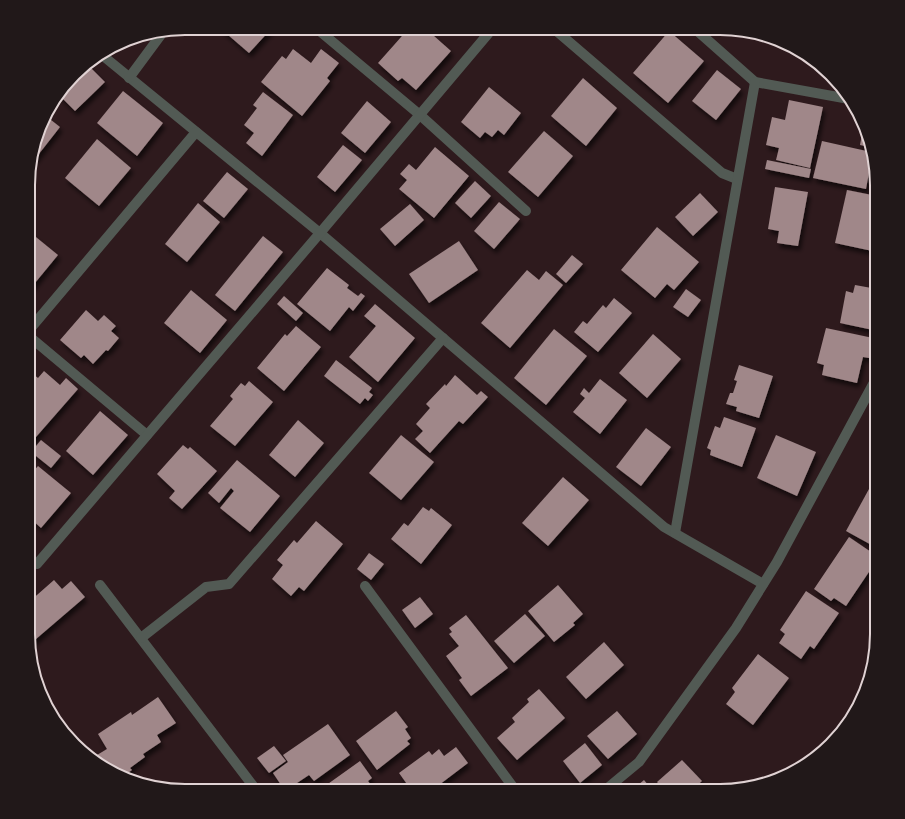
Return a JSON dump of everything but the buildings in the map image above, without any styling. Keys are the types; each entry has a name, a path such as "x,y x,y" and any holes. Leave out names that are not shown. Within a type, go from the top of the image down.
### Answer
{"street":[{"path":"324,35 420,115 526,211"},
{"path":"37,564 487,35"},
{"path":"561,35 722,173 738,179"},
{"path":"702,35 755,82 842,98"},
{"path":"129,78 159,37"},
{"path":"105,58 320,233 664,526 763,584"},
{"path":"675,533 755,82"},
{"path":"35,323 196,132"},
{"path":"141,638 206,587 229,584 443,338"},
{"path":"35,340 147,435"},
{"path":"612,784 639,762 736,628 777,562 870,390"},
{"path":"100,585 252,784"},
{"path":"365,586 511,784"}]}
